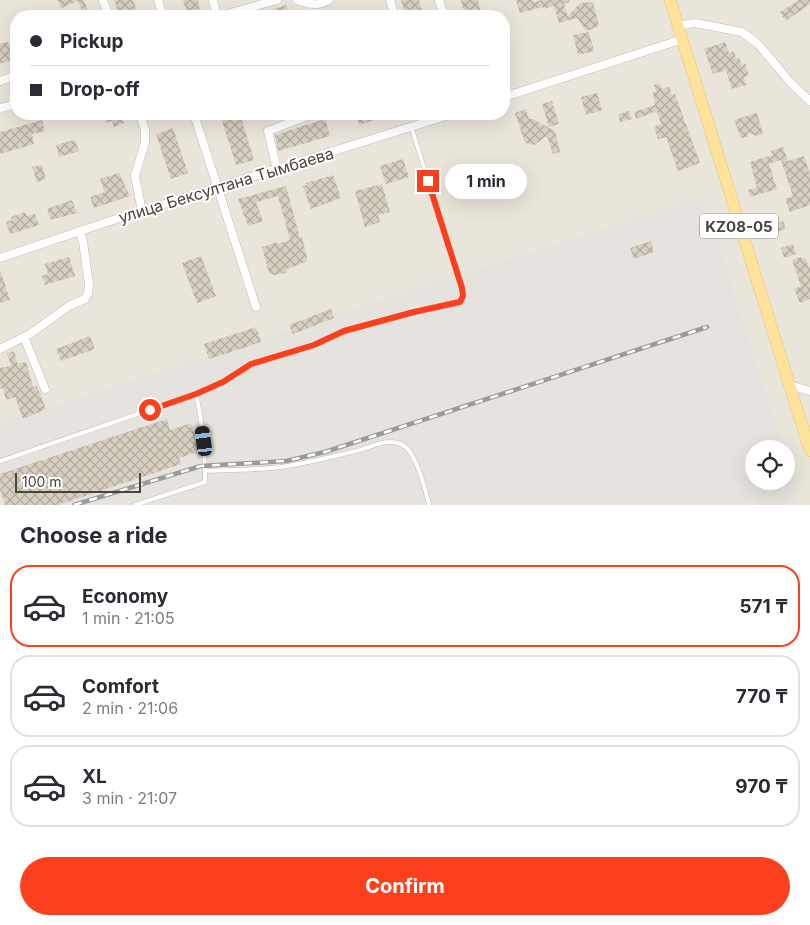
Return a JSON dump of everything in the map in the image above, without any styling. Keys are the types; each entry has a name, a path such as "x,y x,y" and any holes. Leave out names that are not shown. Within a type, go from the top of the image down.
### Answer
{"main road":[{"name":"KZ08-05","path":"670,0 810,451"}],"street":[{"path":"241,10 277,0"},
{"path":"301,0 311,5 329,0"},
{"path":"678,26 695,23 742,32 758,44 810,102"},
{"path":"510,95 683,39"},
{"path":"142,120 146,142 135,176 142,212"},
{"path":"196,120 256,307"},
{"path":"277,169 268,131 297,120"},
{"name":"улица Бексултана Тымбаева","path":"0,258 79,231 432,120"},
{"path":"0,349 49,322 69,306 85,299 88,293 88,272 83,241 79,231"},
{"path":"24,337 45,389"},
{"path":"789,385 810,392"}],"lane":[{"path":"0,461 196,394 223,382 251,364 314,345 344,331 460,302 463,296 462,288 412,126"},
{"path":"135,505 205,482 204,438 201,413 196,394"},
{"path":"205,472 281,467 359,451 377,443 394,443 405,446 412,456 426,487 429,505"}],"shaded area":[{"path":"0,0 810,0 810,505 0,505"},
{"path":"703,197 780,440 745,440 745,490 795,490 795,486 801,505 0,505 0,423"}],"building":[{"path":"58,0 84,0 88,10 82,10 78,1 61,8"},
{"path":"114,0 133,0 137,10 118,10"},
{"path":"183,0 198,0 200,9 186,10"},
{"path":"401,0 419,0 422,10 404,10"},
{"path":"461,0 478,0 480,10 464,10"},
{"path":"516,0 532,0 533,2 569,0 570,2 564,4 568,16 580,3 591,2 593,3 599,25 586,31 577,18 559,23 554,6 520,13"},
{"path":"799,0 810,0 810,4 786,21 780,12"},
{"path":"286,5 288,10 271,10"},
{"path":"589,32 594,51 578,55 573,35"},
{"path":"8,42 10,61 0,64 0,44"},
{"path":"725,42 729,53 734,51 736,59 739,58 742,65 745,64 749,75 744,77 746,85 732,89 726,70 713,74 704,49"},
{"path":"660,83 662,89 669,87 672,95 675,94 700,163 678,171 666,137 658,139 654,127 661,124 657,111 636,119 634,112 655,105 653,92 656,91 654,85"},
{"path":"597,93 602,110 586,115 581,97"},
{"path":"552,101 559,124 549,127 542,104"},
{"path":"526,109 529,119 533,119 555,131 560,152 553,154 547,136 534,145 525,143 515,113"},
{"path":"629,111 632,119 620,122 618,114"},
{"path":"757,113 763,134 757,136 748,133 747,137 741,138 734,120"},
{"path":"42,120 45,131 32,134 34,144 0,154 0,132"},
{"path":"105,120 123,120 124,123 114,127 112,121 106,123"},
{"path":"222,120 242,120 254,160 236,165"},
{"path":"325,120 330,136 278,151 275,135"},
{"path":"358,120 374,120 359,125"},
{"path":"173,128 188,173 171,179 156,134"},
{"path":"75,140 79,151 59,157 56,145"},
{"path":"783,147 788,161 804,156 810,174 810,205 790,212 785,199 793,196 781,160 769,164 777,189 750,197 748,190 757,188 750,162 773,155 771,151"},
{"path":"403,159 409,177 386,184 380,166"},
{"path":"42,165 46,179 37,182 32,167"},
{"path":"119,173 130,196 94,208 90,197 105,192 100,179"},
{"path":"333,175 341,198 311,209 303,186 307,185 306,183"},
{"path":"382,184 390,212 378,215 380,222 365,227 355,191"},
{"path":"286,186 307,257 306,262 287,269 287,273 274,275 269,273 262,247 290,240 278,196 256,202 263,221 248,226 238,199"},
{"path":"72,200 77,213 51,220 47,209"},
{"path":"25,212 27,216 35,214 39,225 10,234 6,222 12,220 11,217"},
{"path":"783,221 786,229 776,232 773,224"},
{"path":"651,241 654,252 634,259 630,248"},
{"path":"793,244 796,254 784,258 781,248"},
{"path":"201,256 216,296 197,303 182,263"},
{"path":"69,257 75,276 45,285 42,276 48,274 45,264"},
{"path":"801,257 802,259 805,258 810,269 810,299 800,303 794,289 801,286 792,260"},
{"path":"0,272 10,300 0,303"},
{"path":"331,309 334,318 293,334 289,325"},
{"path":"256,327 261,342 209,359 204,344"},
{"path":"90,336 95,349 61,361 56,349"},
{"path":"14,351 18,364 26,362 33,387 37,386 46,409 23,419 15,397 6,400 3,388 0,389 0,368 11,366 7,353"},
{"path":"167,419 170,430 191,423 200,451 179,458 181,464 58,505 5,505 0,489 0,474"}],"railway":[{"path":"74,505 201,466 286,461 325,452 707,327"}],"route":[{"path":"150,410 196,394 223,382 251,364 314,345 344,331 460,302 463,296 462,288 428,181"}]}
